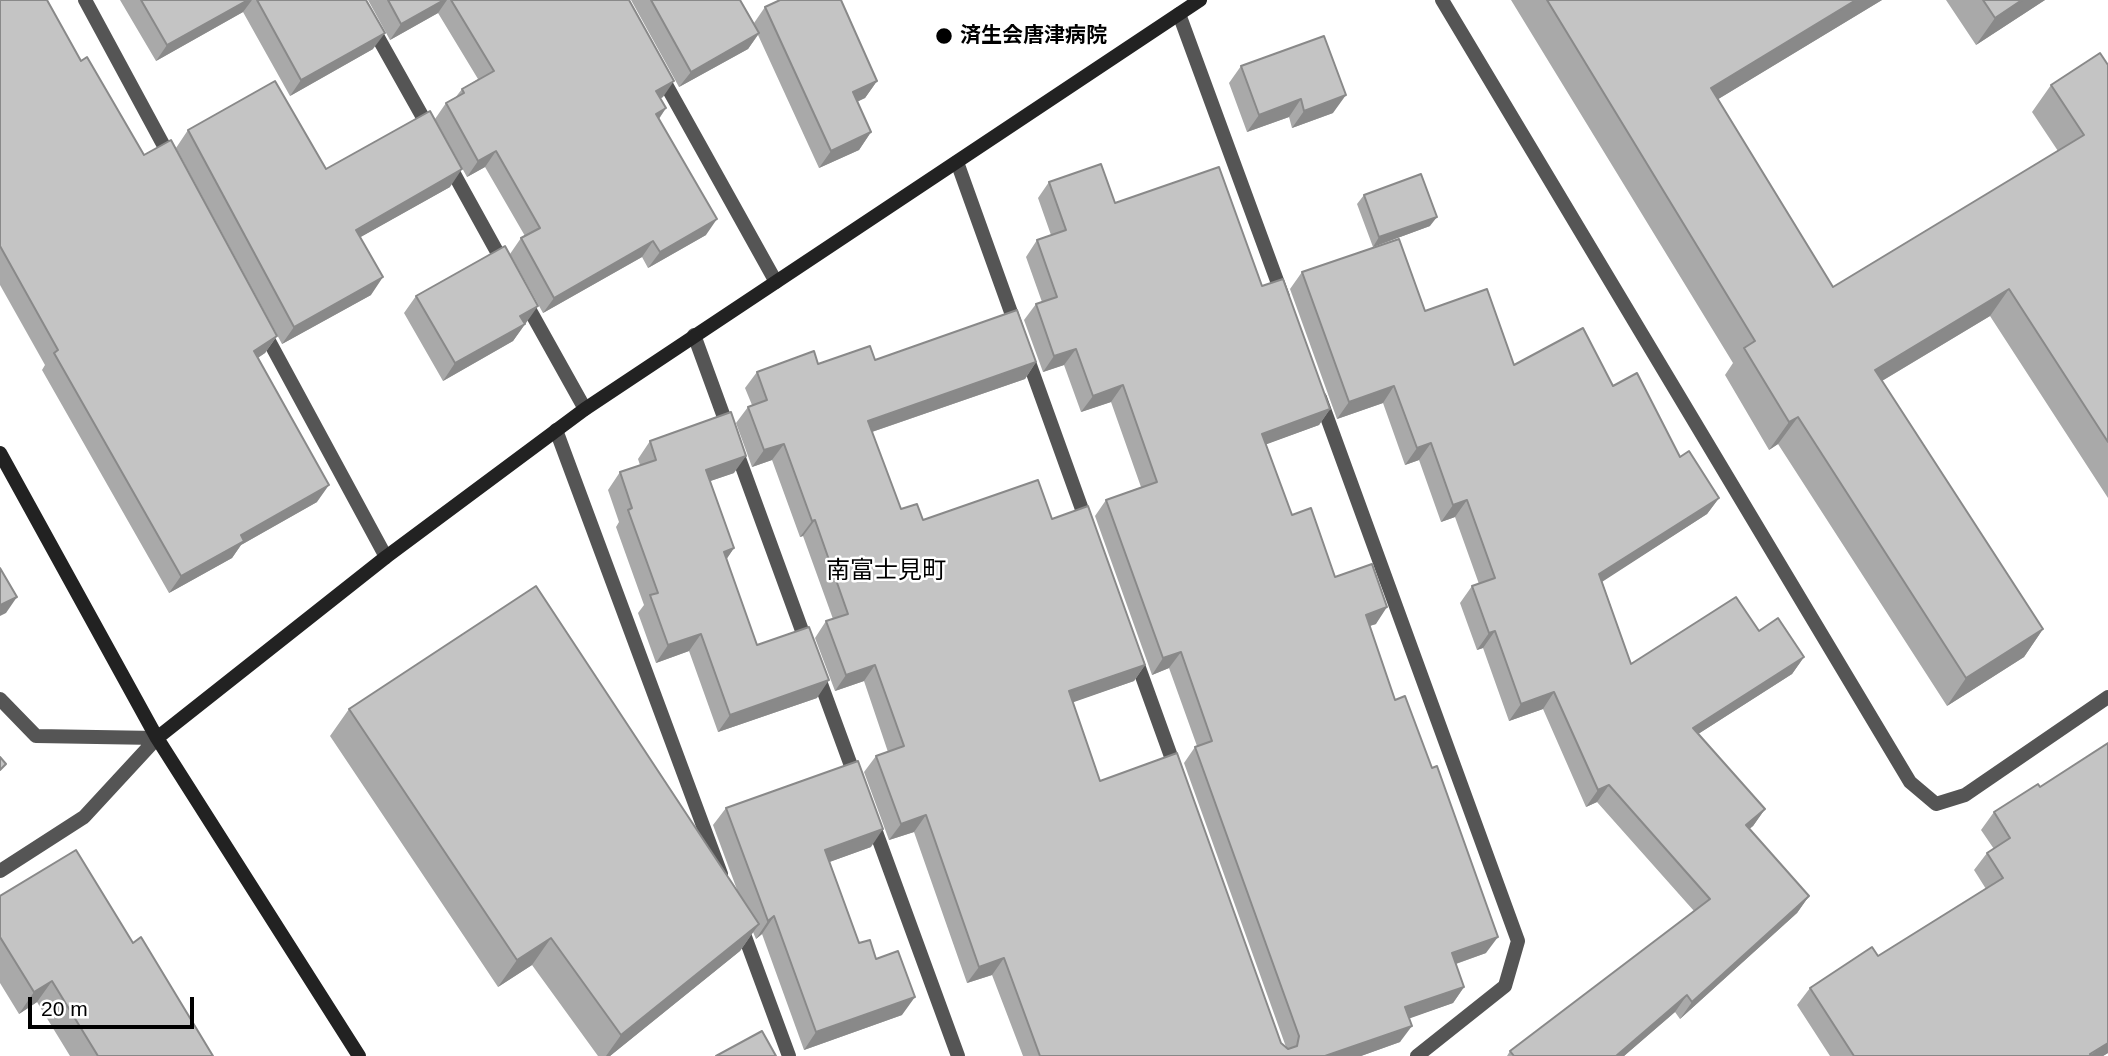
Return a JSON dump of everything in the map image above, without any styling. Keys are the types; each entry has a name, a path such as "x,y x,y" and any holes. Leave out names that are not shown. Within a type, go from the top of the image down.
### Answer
{"street":[{"path":"85,0 177,169"},
{"path":"357,0 585,409"},
{"path":"0,871 84,817 157,738 386,557 556,430 694,335 1200,0"},
{"path":"1443,0 1910,782 1936,804 1965,795 2108,698"},
{"path":"1179,14 1289,314"},
{"path":"652,59 776,282"},
{"path":"957,162 1094,543"},
{"path":"255,315 386,557"},
{"path":"694,335 958,1056"},
{"path":"1313,380 1518,941 1505,986 1418,1056"},
{"path":"556,430 726,886"},
{"path":"0,453 157,738 359,1056"},
{"path":"1127,635 1184,793"},
{"path":"0,699 36,736 157,738"},
{"path":"736,912 789,1056"}],"building":[{"path":"0,0 47,0 81,61 87,57 144,155 171,140 277,336 254,351 329,485 241,535 244,541 181,576 54,353 58,350 0,246"},
{"path":"141,0 248,0 167,45"},
{"path":"257,0 366,0 385,33 301,80"},
{"path":"388,0 444,0 401,24"},
{"path":"451,0 629,0 674,81 656,91 666,108 656,114 717,219 660,252 653,241 554,298 521,238 540,228 496,151 478,161 446,103 464,93 462,89 494,71"},
{"path":"651,0 740,0 759,33 691,72"},
{"path":"780,0 841,0 877,81 853,92 871,132 831,151 765,7"},
{"path":"1547,0 1856,0 1711,88 1833,287 2084,135 2051,85 2100,53 2108,65 2108,442 2009,289 1875,370 2043,629 1966,678 1798,417 1789,422 1744,348 1755,341"},
{"path":"1983,0 2022,0 1995,18"},
{"path":"1324,36 1346,95 1304,111 1301,99 1259,115 1241,66"},
{"path":"275,81 326,169 430,111 462,169 356,230 383,277 294,327 188,130"},
{"path":"1101,164 1115,203 1219,167 1262,286 1283,279 1330,409 1262,434 1292,515 1311,508 1335,577 1372,564 1387,607 1366,615 1395,700 1405,696 1432,768 1437,766 1498,937 1452,953 1464,987 1405,1007 1412,1026 1325,1056 1040,1056 1004,958 979,967 926,815 901,824 876,756 904,746 875,665 846,675 826,621 848,614 815,520 812,521 784,444 764,450 748,407 767,400 757,372 814,351 818,364 870,346 875,360 1017,310 1036,362 868,421 901,509 917,504 923,520 1038,480 1052,519 1088,506 1145,665 1069,691 1100,781 1177,753 1281,1043 1288,1049 1297,1046 1299,1036 1195,747 1212,741 1181,652 1163,658 1106,500 1157,482 1123,385 1093,396 1076,349 1054,356 1036,304 1057,297 1037,240 1066,230 1049,182"},
{"path":"1421,174 1437,217 1379,237 1364,195"},
{"path":"1399,239 1425,311 1487,289 1514,365 1583,328 1613,386 1637,373 1680,457 1689,451 1719,498 1599,574 1631,664 1736,597 1759,631 1778,618 1804,657 1693,728 1765,809 1746,825 1809,896 1692,1002 1687,995 1616,1056 1514,1056 1510,1051 1710,899 1609,785 1598,790 1554,692 1521,704 1495,631 1489,633 1472,586 1495,578 1467,500 1453,505 1431,443 1417,448 1394,386 1349,402 1302,272"},
{"path":"505,246 538,306 520,316 525,324 455,363 416,296"},
{"path":"731,412 746,456 706,470 734,548 724,552 757,645 809,627 829,680 730,715 701,634 668,645 650,595 658,593 628,510 632,508 620,472 656,460 650,441"},
{"path":"0,568 17,597 0,605"},
{"path":"536,586 759,924 621,1035 551,938 517,960 349,709"},
{"path":"2108,743 2108,1043 2090,1054 2091,1056 1854,1056 1810,988 1872,947 1878,956 2003,878 1987,853 2010,838 1994,812 2038,784 2040,787"},
{"path":"0,757 6,764 0,770"},
{"path":"858,761 883,829 825,850 859,943 870,940 876,959 898,951 915,997 816,1032 774,916 768,921 726,808"},
{"path":"76,850 133,943 141,937 213,1056 98,1056 52,981 34,992 0,937 0,896"},
{"path":"762,1031 776,1056 716,1056"}],"place":[{"name":"済生会唐津病院","path":"944,36"}],"district":[{"name":"南富士見町","path":"886,571"}]}
